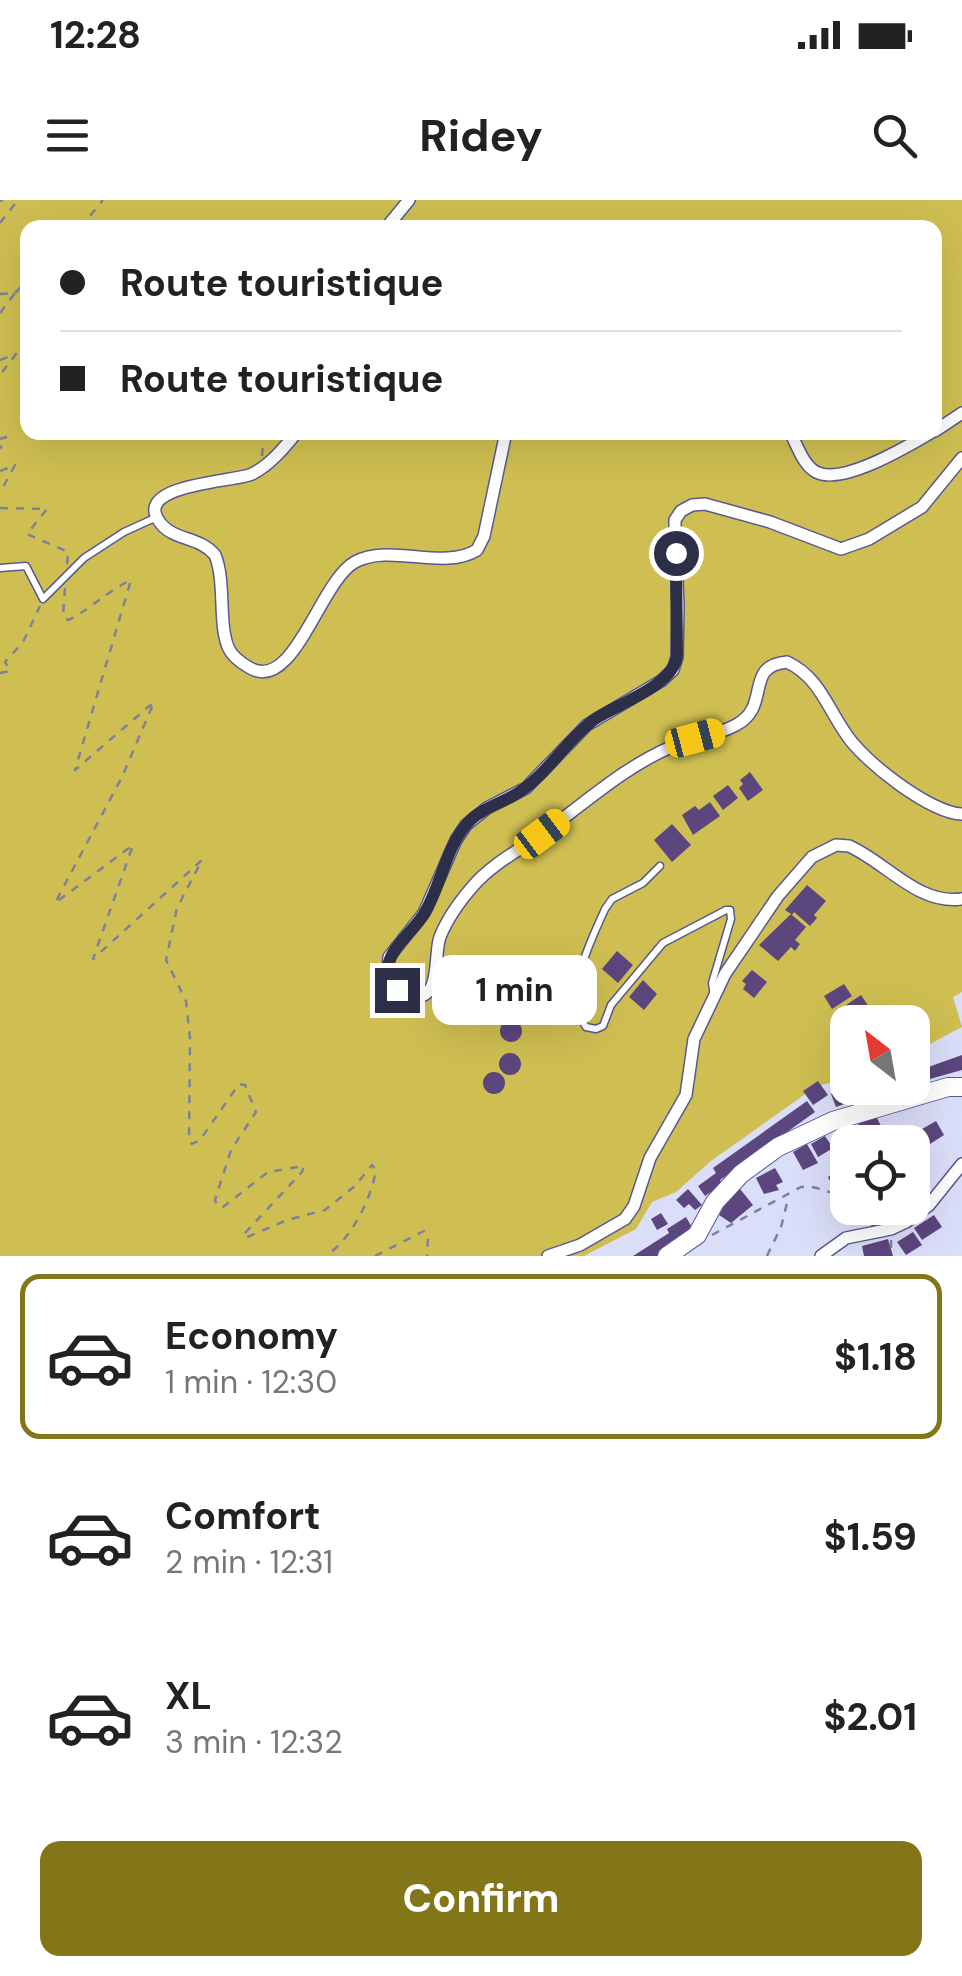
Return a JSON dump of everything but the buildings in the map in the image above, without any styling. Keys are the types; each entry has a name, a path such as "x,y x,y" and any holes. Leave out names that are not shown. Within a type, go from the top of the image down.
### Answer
{"main road":[{"path":"667,1256 697,1235 715,1202 741,1174 792,1138 935,1090 962,1087"}],"street":[{"path":"393,220 409,200"},
{"path":"289,440 266,464 241,479 166,494 161,498 157,518 167,530 199,541 215,555 229,650 243,664 267,674 291,656 325,595 353,563 410,555 459,556 480,547 504,440"},
{"path":"794,440 807,464 819,474 828,475 852,472 918,440"},
{"path":"962,458 922,507 869,539 841,548 705,504 681,511 674,532 678,605 673,670 661,682 587,725 526,788 486,808 466,825 424,913 390,957 387,978 397,990 410,996 428,992 434,982 440,935 460,903 489,870 654,755 747,719 758,702 762,672 770,665 787,662 809,674 843,730 863,754 943,810 962,814"},
{"path":"548,1256 615,1227 634,1206 650,1158 686,1096 694,1039 732,963 778,896 812,857 836,845 849,846 923,893 940,899 962,898"},
{"path":"821,1256 846,1238 891,1229 929,1205 962,1164"}],"lane":[{"path":"0,568 26,566 42,598 84,558 124,532 157,518"},
{"path":"660,866 643,883 612,899 605,909 578,985 578,1017 586,1027 603,1026 611,1005 663,943 695,923 730,910 731,919 712,983 715,998"}],"path":[{"path":"0,223 18,200"},
{"path":"86,220 102,200"},
{"path":"0,313 20,288"},
{"path":"0,294 15,293"},
{"path":"0,360 16,354 0,375"},
{"path":"0,440 6,437 0,449"},
{"path":"263,440 261,462 266,464"},
{"path":"0,471 15,466 0,492"},
{"path":"0,508 46,509 27,534 68,552 63,614 68,620 84,612 104,592 131,580 75,770 154,702 122,777 54,904 133,845 93,960 202,860 177,908 166,960 186,1001 190,1038 189,1140 192,1144 200,1140 239,1084 245,1084 256,1112 231,1150 215,1200 217,1206 223,1208 268,1172 304,1166 244,1234 245,1238 287,1220 325,1210 372,1166 376,1170 374,1183 356,1220 342,1246 326,1256"},
{"path":"0,672 10,670 5,662 23,642 42,598"},
{"path":"697,1235 704,1239 807,1186 830,1194"},
{"path":"767,1256 790,1202 788,1198"},
{"path":"891,1229 891,1256"},
{"path":"375,1256 424,1231 428,1236 428,1256"}],"shaded area":[{"path":"0,200 962,200 962,992 953,997 962,1027 930,1044 930,1005 830,1005 830,1083 804,1095 711,1161 676,1192 652,1202 636,1229 584,1256 0,1256"}],"route":[{"path":"397,990 387,978 387,964 424,913 466,825 486,808 526,788 587,725 670,675 677,656 676,553"}]}
